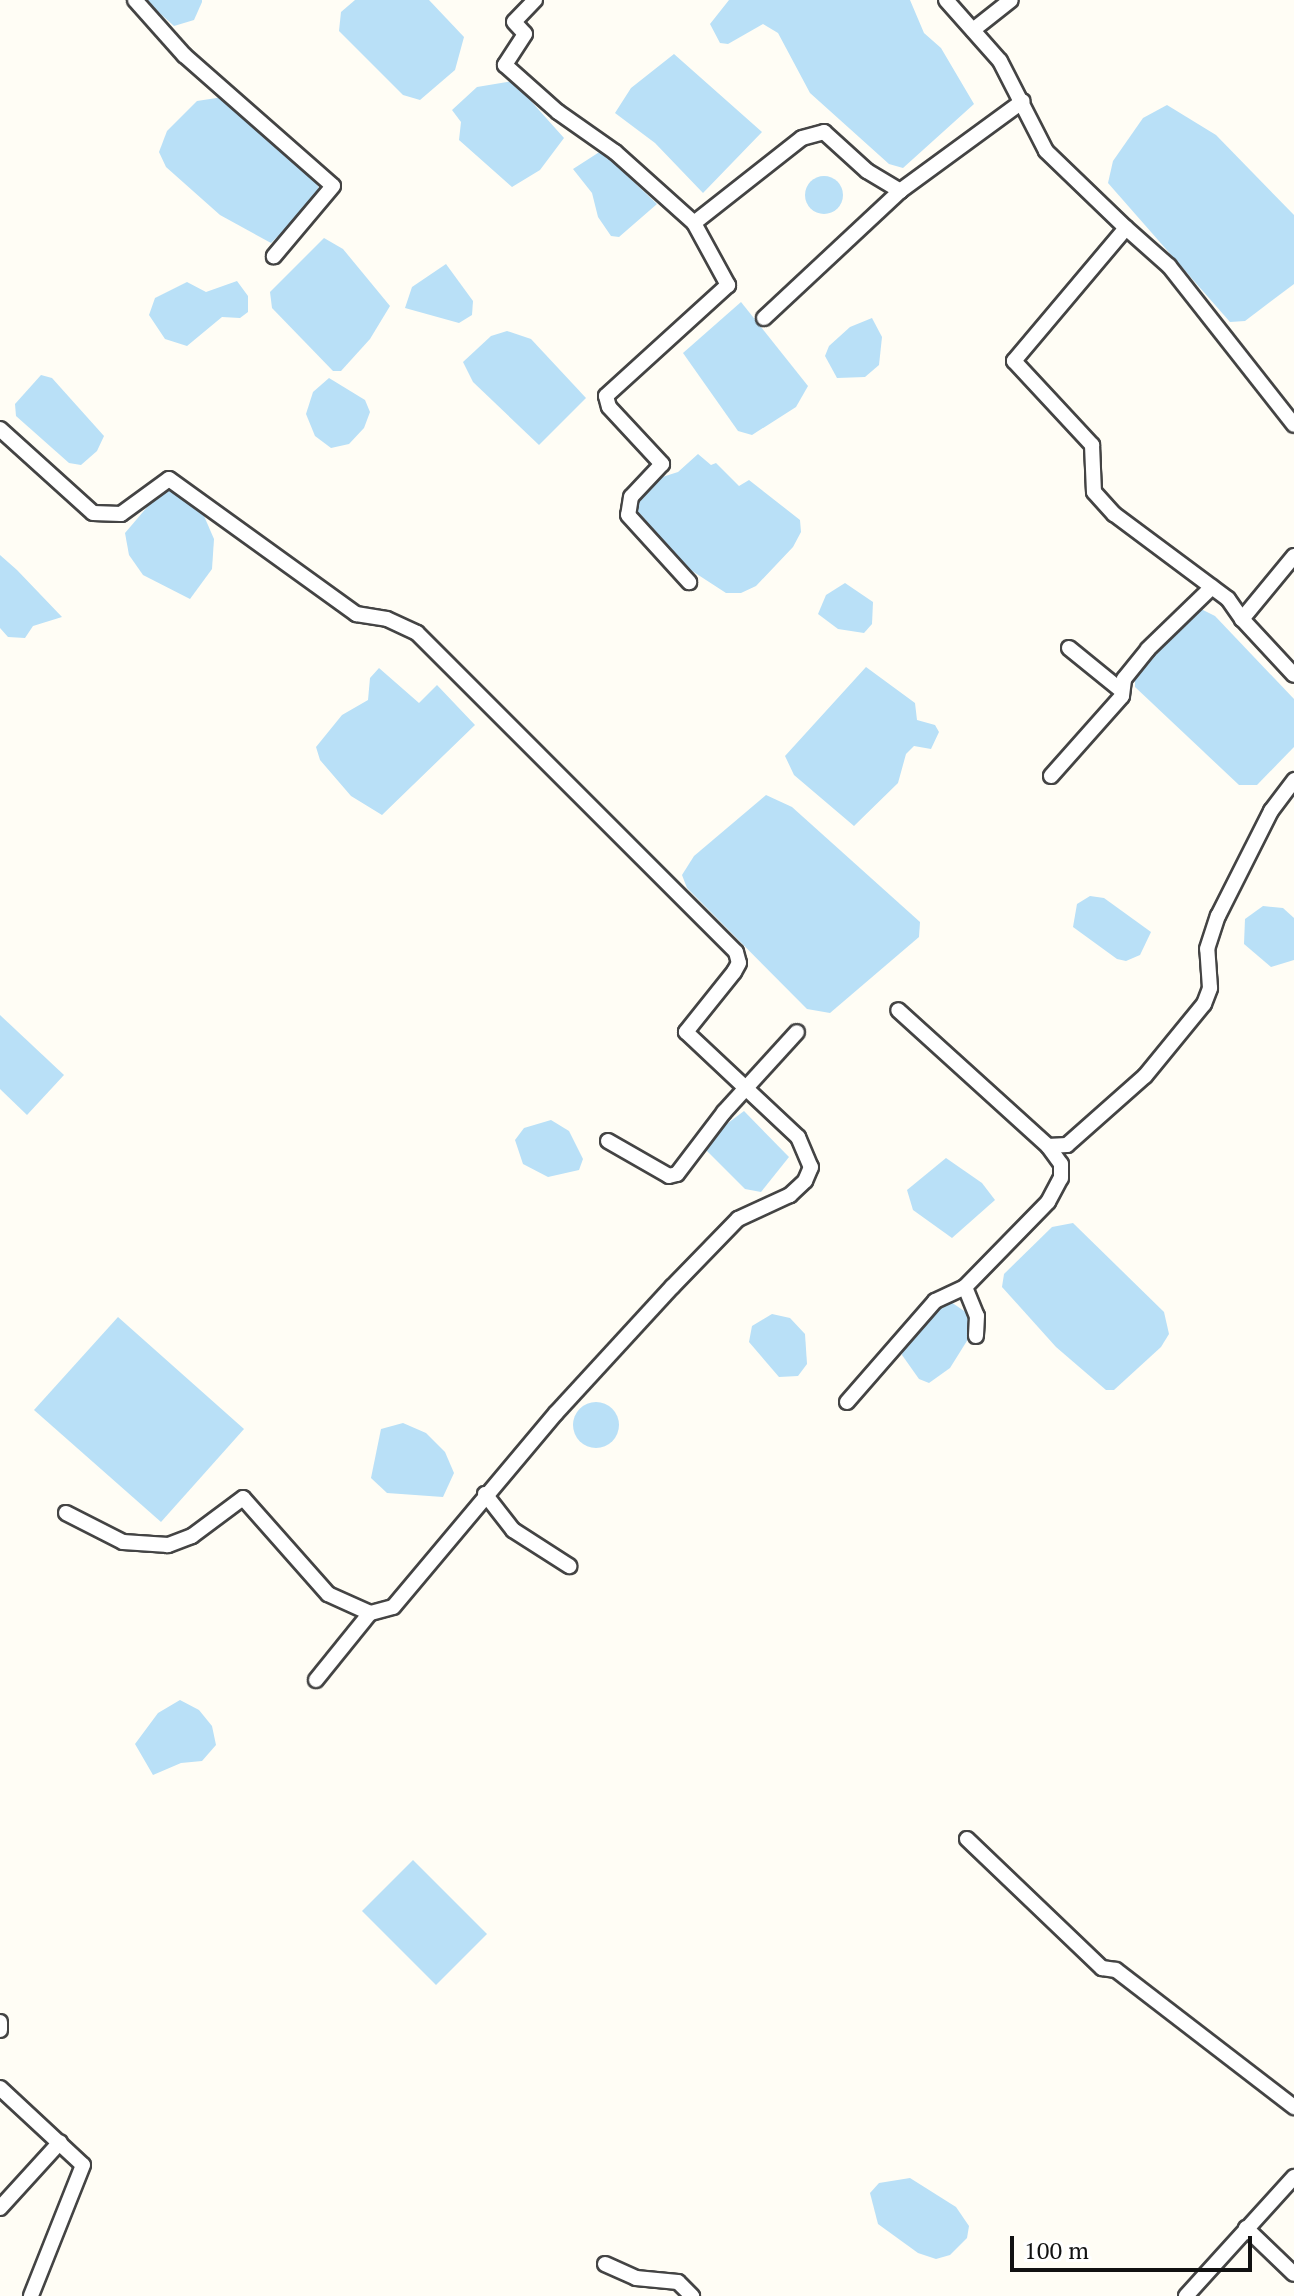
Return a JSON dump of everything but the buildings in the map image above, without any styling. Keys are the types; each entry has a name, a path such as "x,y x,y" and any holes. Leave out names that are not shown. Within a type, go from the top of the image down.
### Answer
{"street":[{"path":"135,0 184,55 333,186 274,256"},
{"path":"535,0 514,22 525,34 505,65 558,112 615,152 694,223 728,285 606,396 609,407 662,464 631,497 628,515 689,582"},
{"path":"973,30 1011,0"},
{"path":"956,4 973,30 1000,61 1046,151 1169,266 1294,425"},
{"path":"764,318 900,191 1023,101"},
{"path":"694,223 802,138 824,132 867,171 900,191"},
{"path":"1126,228 1014,361 1092,445 1094,492 1114,514 1212,587 1294,675"},
{"path":"0,429 44,474 93,513 121,514 169,479 356,614 387,619 417,633 736,952 739,963 734,972 686,1032 809,1153 805,1181 790,1195 738,1219 485,1494 393,1607 370,1613 316,1680"},
{"path":"1242,619 1294,556"},
{"path":"1051,776 1122,691 1124,679 1148,649 1212,587"},
{"path":"1069,648 1122,691"},
{"path":"1048,1146 1067,1145 1145,1076 1204,1004 1210,988 1207,949 1218,916 1271,811 1294,780"},
{"path":"847,1402 935,1301 965,1287 1057,1191 1061,1164 1048,1146 898,1010"},
{"path":"608,1141 673,1176 797,1032"},
{"path":"965,1287 977,1316 976,1336"},
{"path":"485,1494 513,1530 569,1566"},
{"path":"66,1513 123,1542 168,1545 192,1536 243,1498 328,1594 370,1613"},
{"path":"967,1839 1102,1968 1116,1970 1152,1996 1294,2107"},
{"path":"0,2022 0,2030"},
{"path":"0,2088 60,2142 83,2170 31,2296"},
{"path":"0,2208 60,2142"},
{"path":"1186,2296 1294,2177"},
{"path":"1246,2228 1294,2274"},
{"path":"605,2264 636,2278 678,2282 692,2296"}],"water":[{"path":"145,0 202,2 194,20 174,26"},
{"path":"355,0 429,0 464,37 455,70 420,100 403,95 339,31 341,12"},
{"path":"729,0 910,0 924,33 941,48 974,104 903,168 889,164 810,93 778,33 763,24 728,44 720,43 710,24"},
{"path":"674,54 762,132 703,193 655,143 615,113 631,88"},
{"path":"513,81 564,138 540,170 512,187 459,140 461,122 452,110 477,87"},
{"path":"223,97 308,169 319,188 312,203 271,243 220,215 166,167 159,152 167,131 197,101"},
{"path":"1167,105 1216,135 1294,215 1294,284 1245,321 1230,322 1108,183 1113,161 1143,118"},
{"path":"601,151 657,204 619,237 611,236 598,217 592,193 573,169"},
{"path":"824,176 837,182 843,195 837,208 824,214 811,208 805,195 811,182"},
{"path":"324,238 343,249 390,306 370,339 341,371 333,371 272,308 270,292"},
{"path":"446,264 473,301 472,315 459,323 405,308 412,287"},
{"path":"237,281 248,296 248,312 240,318 222,317 187,346 165,339 149,315 155,298 187,282 206,292"},
{"path":"741,302 808,386 796,407 752,435 738,431 683,353"},
{"path":"872,318 882,337 879,365 865,377 837,378 825,356 829,346 850,327"},
{"path":"507,331 531,339 586,398 539,445 473,382 463,362 491,336"},
{"path":"41,375 52,378 104,436 97,451 81,465 69,463 16,416 15,404"},
{"path":"329,378 365,400 370,412 364,428 349,444 331,448 315,436 306,414 313,392"},
{"path":"698,454 711,465 716,463 739,486 749,480 800,520 801,532 793,547 756,586 741,593 726,593 686,567 635,508 656,479 678,472"},
{"path":"172,489 204,516 214,539 212,569 190,599 143,575 129,555 125,533 160,492"},
{"path":"0,555 62,617 33,626 25,638 8,637 0,628"},
{"path":"845,583 873,602 872,624 864,633 838,629 818,614 826,595"},
{"path":"1201,609 1215,616 1294,699 1294,747 1257,785 1239,785 1135,687 1135,671"},
{"path":"866,667 915,703 917,720 935,725 939,732 931,749 914,746 906,754 898,783 854,826 794,775 785,756"},
{"path":"379,668 419,703 437,685 475,725 382,815 351,796 320,760 316,747 342,715 368,700 370,678"},
{"path":"766,795 792,807 920,922 919,937 830,1013 807,1009 687,888 682,875 694,856"},
{"path":"1090,896 1104,898 1151,932 1140,955 1126,961 1117,959 1073,927 1077,904"},
{"path":"1263,906 1283,908 1294,918 1294,960 1271,967 1244,944 1245,919"},
{"path":"0,1015 64,1075 27,1115 0,1089"},
{"path":"744,1111 789,1157 761,1192 745,1189 704,1148 708,1138"},
{"path":"551,1120 569,1131 583,1159 579,1170 548,1177 523,1164 515,1140 524,1128"},
{"path":"946,1158 982,1183 995,1200 952,1238 913,1210 907,1190"},
{"path":"1073,1223 1164,1312 1169,1334 1161,1347 1114,1390 1106,1390 1056,1347 1002,1287 1004,1274 1052,1227"},
{"path":"948,1300 970,1315 975,1328 950,1368 929,1383 919,1379 902,1355 904,1345"},
{"path":"772,1314 790,1318 805,1334 807,1364 798,1376 779,1377 749,1342 752,1326"},
{"path":"118,1317 244,1429 161,1522 34,1410"},
{"path":"596,1402 612,1409 619,1425 612,1441 596,1448 580,1441 573,1425 580,1409"},
{"path":"403,1423 426,1433 445,1452 454,1473 443,1497 387,1493 371,1478 381,1429"},
{"path":"180,1700 199,1710 212,1726 216,1745 202,1761 181,1763 153,1775 135,1744 158,1713"},
{"path":"413,1860 487,1934 436,1985 362,1911"},
{"path":"910,2178 956,2207 969,2226 967,2238 950,2255 936,2259 918,2253 878,2224 870,2193 879,2183"}]}
